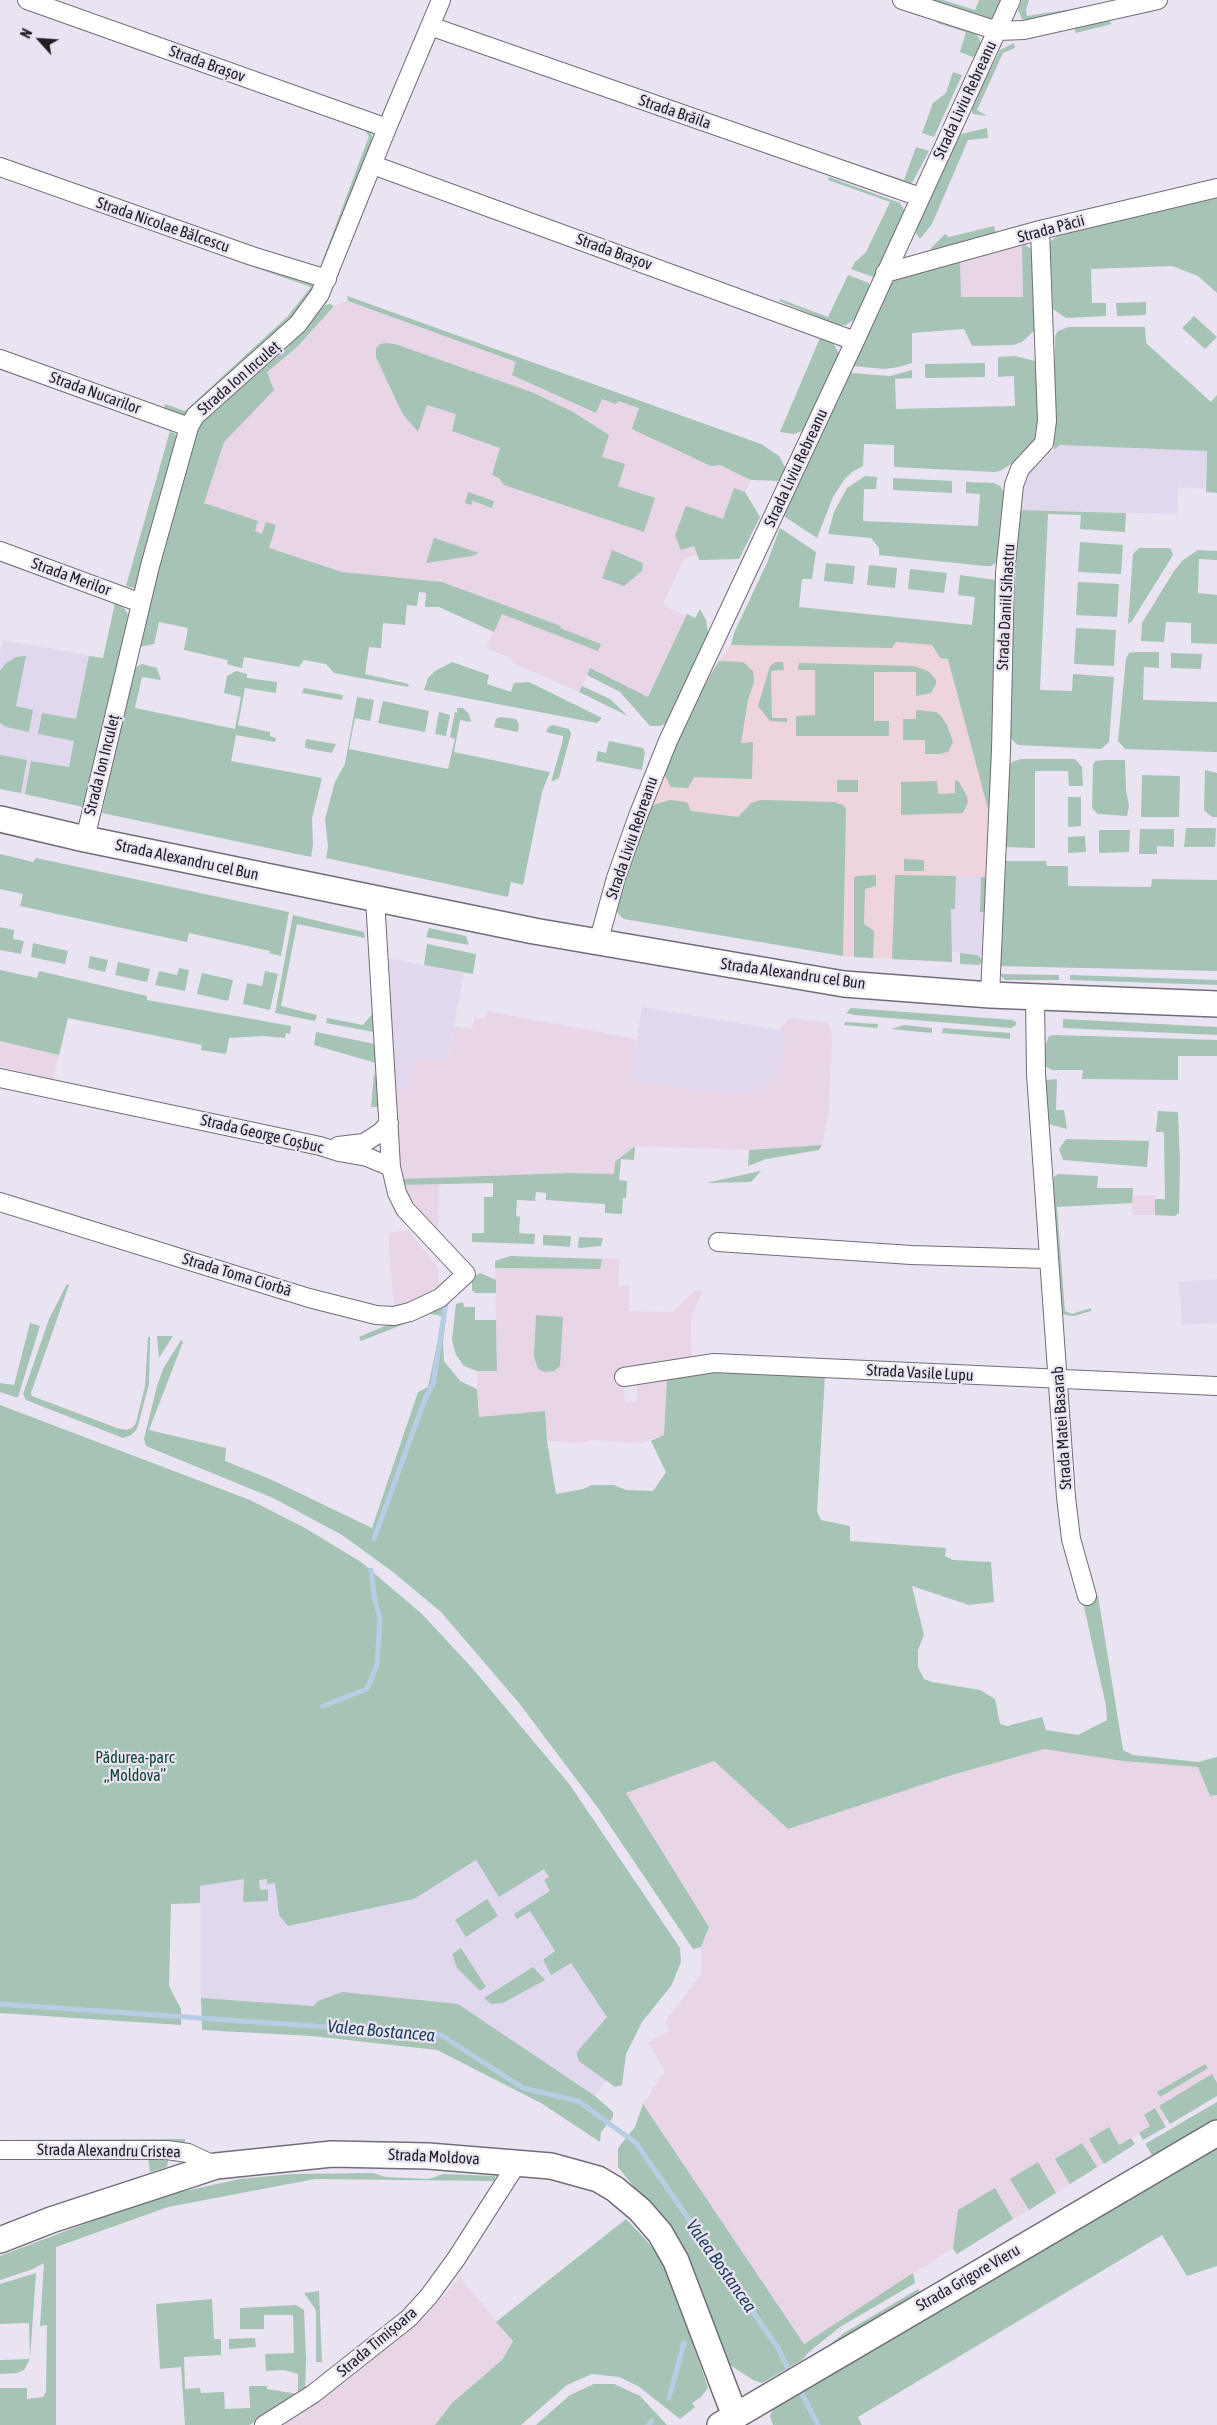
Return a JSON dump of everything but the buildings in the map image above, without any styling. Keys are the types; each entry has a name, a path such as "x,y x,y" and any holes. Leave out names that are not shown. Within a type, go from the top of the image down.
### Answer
{"main road":[{"name":"Strada Alexandru cel Bun","path":"0,819 85,839 598,943 844,984 990,995 1217,1004"},
{"name":"Strada Grigore Vieru","path":"728,2420 1217,2133"},
{"name":"Strada Moldova","path":"0,2240 52,2220 216,2166 332,2154 428,2156 551,2166 598,2179 615,2189 640,2210 660,2232 676,2261 728,2420"}],"street":[{"name":"Strada Brașov","path":"28,0 386,128"},
{"name":"Strada Ion Inculeț","path":"85,839 150,566 189,427 195,416 298,324 320,294 386,128 441,0"},
{"path":"902,0 998,31 1024,30 1158,0"},
{"name":"Strada Liviu Rebreanu","path":"598,943 631,834 668,741 855,341 1011,0"},
{"name":"Strada Brăila","path":"430,26 920,198"},
{"name":"Strada Brașov","path":"372,164 855,341"},
{"name":"Strada Nicolae Bălcescu","path":"0,167 252,256 327,279"},
{"name":"Strada Păcii","path":"885,273 1040,230 1217,188"},
{"name":"Strada Daniil Sihastru","path":"990,995 1001,750 1006,573 1012,504 1016,477 1025,463 1044,443 1047,421 1040,230"},
{"name":"Strada Nucarilor","path":"0,359 189,427"},
{"name":"Strada Merilor","path":"0,551 141,603"},
{"path":"375,899 391,1167"},
{"name":"Strada Matei Basarab","path":"1035,997 1036,1074 1048,1259 1071,1539 1087,1596"},
{"name":"Strada George Coșbuc","path":"0,1078 320,1146 339,1152 367,1157 391,1167"},
{"path":"320,1146 344,1146 364,1143 381,1132 389,1123"},
{"name":"Strada Toma Ciorbă","path":"0,1202 309,1298 376,1315 394,1316 422,1307 440,1298 466,1274 405,1210 396,1193 391,1167"},
{"path":"718,1242 911,1255 1048,1259"},
{"name":"Strada Vasile Lupu","path":"624,1377 714,1363 1059,1381 1217,1386"},
{"name":"Strada Alexandru Cristea","path":"0,2150 167,2150 188,2153 216,2166"},
{"name":"Strada Timișoara","path":"264,2425 319,2389 408,2318 429,2296 456,2258 518,2162"}],"shaded area":[{"path":"1022,243 1023,297 961,297 960,261"},
{"path":"348,301 763,452 722,545 684,559 663,605 686,616 648,697 590,668 579,692 511,662 512,659 486,648 502,614 440,590 157,604 204,425 297,347 334,306"},
{"path":"1060,445 1207,451 1205,489 1178,487 1177,514 1018,510 1023,486 1030,472"},
{"path":"3,640 103,658 83,807 0,789 0,654"},
{"path":"896,642 932,645 940,658 948,659 988,809 986,877 956,876 955,909 951,909 952,962 843,956 624,919 620,916 647,810 709,674 731,645 892,648"},
{"path":"956,876 986,877 983,955 952,952 951,909 955,908"},
{"path":"386,958 464,973 447,1062 410,1090 395,1087"},
{"path":"642,1007 787,1031 781,1066 772,1081 757,1091 737,1095 632,1081 633,1061"},
{"path":"487,1011 636,1039 632,1081 737,1095 757,1091 772,1081 781,1066 787,1031 778,1030 790,1018 829,1023 832,1039 829,1110 822,1145 749,1150 635,1146 615,1162 614,1174 569,1173 401,1179 395,1087 410,1090 416,1057 447,1062 454,1026 472,1029 475,1017 485,1019"},
{"path":"0,1041 59,1055 53,1080 0,1066"},
{"path":"439,1184 438,1235 411,1203 402,1185"},
{"path":"1132,1195 1155,1195 1155,1215 1132,1215"},
{"path":"408,1230 438,1268 439,1287 433,1296 394,1307 388,1233"},
{"path":"620,1258 618,1286 629,1286 629,1311 673,1312 694,1291 703,1290 691,1317 692,1358 623,1382 625,1402 638,1401 636,1380 667,1378 664,1435 641,1443 591,1440 583,1443 547,1441 544,1411 479,1418 477,1371 497,1371 495,1268 599,1269 600,1259"},
{"path":"1217,1279 1217,1323 1182,1325 1179,1282"},
{"path":"1044,1749 1123,1761 1198,1767 1210,1796 1217,1795 1217,2091 1152,2129 1150,2126 1131,2138 1135,2144 957,2254 952,2249 804,2344 643,2104 665,2071 648,2043 670,2030 665,2022 701,1974 701,1947 709,1927 626,1793 714,1761 788,1829 952,1775"},
{"path":"557,1797 617,2015 609,2076 595,2096 566,2076 315,2006 201,1998 200,1886 421,1850"},
{"path":"460,2277 513,2341 502,2360 452,2403 435,2425 281,2425 344,2383 425,2317"}],"green space":[{"path":"929,0 943,0 975,10 979,0 1004,0 997,16 989,19"},
{"path":"1022,0 1029,0 1026,10 1027,16 1078,8 1078,13 1028,22 1022,19 1018,10"},
{"path":"938,20 974,32 982,45 977,54 973,57 960,52 966,32 937,23"},
{"path":"1108,20 1112,24 1076,33 1074,28"},
{"path":"1014,43 1015,48 1003,53 977,110 987,116 973,114 971,108 1000,50"},
{"path":"953,72 962,75 934,137 922,133 933,103 946,93"},
{"path":"356,123 370,130 374,142 324,268 322,262 369,136 365,131 354,127"},
{"path":"987,128 988,138 968,140 932,224 920,239 916,233 918,226 957,135"},
{"path":"916,147 929,151 912,183 901,182 837,160 838,158 904,180"},
{"path":"829,177 900,203 907,215 877,275 873,277 851,269 855,262 866,252 890,202 828,180"},
{"path":"1217,196 1217,293 1198,276 1172,266 1091,269 1092,303 1106,303 1106,316 1066,318 1053,309 1050,242 1059,234"},
{"path":"994,226 997,235 939,252 930,249 945,234 949,237"},
{"path":"1022,243 1033,250 1036,329 1022,342 1013,345 972,346 964,329 912,333 912,363 885,369 852,366 887,290 894,280 960,261 961,297 1023,297"},
{"path":"234,256 313,284 314,287 288,324 186,416 164,408 165,404 185,411 287,317 311,287 233,260"},
{"path":"848,275 869,283 871,290 859,316 846,325 838,325 779,301 780,299 828,317"},
{"path":"347,296 761,444 779,456 786,469 781,481 751,480 720,465 711,466 632,429 639,408 618,401 616,404 602,399 596,413 512,375 516,362 348,301"},
{"path":"1146,302 1146,315 1117,316 1116,303"},
{"path":"330,304 334,306 297,347 267,372 274,390 224,442 204,503 258,521 255,531 262,534 266,522 276,525 269,548 342,572 442,582 561,626 560,628 601,644 598,651 502,614 494,632 439,607 425,607 426,593 419,592 417,606 407,605 405,625 383,623 381,648 369,647 365,674 409,684 408,687 334,673 326,664 304,660 299,667 244,657 242,668 233,666 227,664 228,660 184,650 188,628 159,622 154,644 139,647 137,642 198,424 204,416 286,349 325,305"},
{"path":"1194,316 1217,337 1205,349 1182,328"},
{"path":"1068,327 1145,327 1146,343 1211,402 1217,395 1217,493 1206,492 1207,451 1060,445 1054,450 1055,336 1058,331"},
{"path":"820,338 834,344 840,356 804,430 794,434 780,432"},
{"path":"388,343 534,393 573,412 609,435 602,457 625,464 618,486 655,498 644,532 504,485 499,478 492,475 500,448 452,431 456,414 427,405 418,432 402,413 376,357 376,348 380,344"},
{"path":"1015,356 1035,361 1038,364 1039,435 1014,462 1000,471 994,472 894,467 894,445 864,444 863,466 852,472 844,480 833,497 817,538 785,517 782,513 851,373 890,376 912,370 912,378 895,379 896,409 1015,406 1014,376 998,377 998,357"},
{"path":"985,363 985,377 925,378 925,364"},
{"path":"170,431 177,435 175,448 137,589 126,586"},
{"path":"865,476 877,477 876,489 864,489 863,521 978,526 980,494 966,493 966,482 994,483 1000,486 1007,497 1000,560 991,566 985,566 879,555 879,548 871,538 828,534 834,512 847,488"},
{"path":"893,478 952,481 952,493 893,490"},
{"path":"734,488 745,492 760,517 739,559 699,560 694,546 681,550 675,535 686,506 723,519"},
{"path":"468,492 494,501 492,508 473,501 471,505 465,503"},
{"path":"1018,510 1126,513 1125,532 1080,529 1081,515 1048,514 1040,690 1072,691 1073,674 1114,677 1109,742 1101,749 1018,745 1009,737"},
{"path":"780,528 816,552 812,579 802,579 799,607 972,625 975,597 958,595 960,575 995,580 997,583 991,804 988,809 948,659 940,658 932,645 896,642 892,648 731,645 734,633 767,563"},
{"path":"434,538 479,553 472,556 426,563"},
{"path":"1080,542 1123,545 1121,574 1078,572"},
{"path":"1139,548 1168,548 1171,549 1173,555 1132,621 1128,624 1133,554"},
{"path":"612,550 643,563 642,571 624,586 602,578"},
{"path":"1198,550 1217,551 1217,560 1199,559 1198,593 1217,595 1217,644 1191,643 1191,623 1166,622 1164,642 1141,641 1142,623 1174,571 1183,560"},
{"path":"826,563 855,566 853,584 824,581"},
{"path":"869,565 897,568 895,588 867,585"},
{"path":"910,569 947,573 944,593 908,589"},
{"path":"1078,582 1119,584 1117,617 1076,615"},
{"path":"115,603 125,609 128,615 90,795 83,807 25,794 31,761 69,767 74,741 38,734 42,713 76,719 89,656 103,658"},
{"path":"700,609 706,620 709,639 671,721 660,726 650,726 620,692 587,675 590,668 648,697 687,614 695,618"},
{"path":"1076,628 1116,630 1114,666 1074,664"},
{"path":"1159,652 1159,668 1144,667 1143,700 1217,702 1217,752 1125,749 1118,741 1126,659 1129,653"},
{"path":"1171,653 1202,654 1201,669 1171,668"},
{"path":"26,656 16,706 33,710 29,732 6,727 0,723 0,671 5,664 16,657"},
{"path":"719,661 743,662 753,671 754,682 748,700 741,743 753,742 752,779 694,777 688,788 671,787 664,774 698,696"},
{"path":"452,662 489,675 487,684 511,692 514,683 529,682 602,718 597,723 424,690 428,678 435,671"},
{"path":"776,662 783,662 784,670 771,671 772,718 787,718 787,722 770,721 758,706 770,666"},
{"path":"799,663 914,666 928,671 936,680 936,684 931,693 916,696 916,672 874,672 874,721 889,721 889,736 796,736 796,716 815,715 815,670 798,670"},
{"path":"142,664 157,668 161,680 142,677 135,708 235,729 241,697 224,693 227,676 236,671 247,674 247,678 277,682 276,693 245,688 238,725 270,732 270,736 276,738 275,742 236,735 231,761 322,778 312,818 313,844 311,857 102,813 131,675 136,667"},
{"path":"582,686 610,699 628,716 579,692"},
{"path":"304,688 343,695 342,700 302,693"},
{"path":"357,697 374,700 370,721 355,718 349,749 448,769 455,739 450,737 455,712 457,713 457,708 463,708 469,714 471,722 460,720 454,752 550,772 542,792 523,885 511,882 508,897 326,858 328,846 325,819 335,782 345,764"},
{"path":"383,701 429,711 425,732 378,723"},
{"path":"916,710 936,712 941,716 947,725 953,742 949,751 941,754 925,754 925,740 903,740 903,719 916,719"},
{"path":"439,712 450,715 446,736 435,734"},
{"path":"500,717 516,719 519,724 518,732 494,727 496,719"},
{"path":"553,725 569,729 571,734 559,778 551,782 563,740 563,736 546,732 549,726"},
{"path":"306,739 336,744 332,753 305,748"},
{"path":"609,741 643,748 645,752 642,770 596,761 598,751 606,753"},
{"path":"0,755 27,760 21,793 0,789"},
{"path":"1021,759 1075,759 1082,767 1083,786 1069,786 1068,771 1035,771 1035,848 1006,847 1008,769 1012,762"},
{"path":"1125,760 1126,791 1129,805 1127,816 1098,814 1092,808 1093,765 1095,761"},
{"path":"1205,770 1217,773 1217,817 1212,817 1204,810"},
{"path":"1142,775 1180,776 1179,817 1141,817"},
{"path":"837,780 858,780 858,792 837,792"},
{"path":"955,780 959,782 967,796 968,802 963,813 901,815 901,782 937,781 938,794 955,793"},
{"path":"1068,797 1081,797 1081,826 1068,827"},
{"path":"670,800 687,802 691,811 738,817 751,803 761,800 834,802 843,805 846,809 843,956 624,919 620,916 616,910 647,810 656,804"},
{"path":"1186,828 1216,828 1215,847 1184,847"},
{"path":"1140,829 1174,829 1174,847 1157,846 1157,854 1139,854"},
{"path":"1099,830 1130,830 1129,852 1099,853"},
{"path":"1085,836 1086,852 1068,853 1068,837"},
{"path":"0,854 33,862 36,858 289,912 281,956 269,953 270,951 189,933 187,942 20,906 23,894 0,889"},
{"path":"904,859 924,860 924,871 904,871"},
{"path":"1006,861 1046,861 1047,866 1068,866 1068,886 1151,887 1152,879 1217,880 1217,971 998,966"},
{"path":"876,875 876,886 865,889 864,924 874,931 873,958 854,957 854,878 856,876"},
{"path":"895,875 956,876 955,909 951,909 952,962 892,959"},
{"path":"981,877 986,877 985,912 980,912"},
{"path":"293,915 364,932 365,938 297,924 281,1006 317,1015 315,1021 275,1013"},
{"path":"0,927 14,930 13,939 24,941 21,954 0,950"},
{"path":"429,928 466,936 469,945 426,937"},
{"path":"33,943 68,951 65,964 31,957"},
{"path":"427,944 476,954 473,974 424,965"},
{"path":"960,953 977,955 982,959 982,962 979,965 960,964"},
{"path":"90,956 108,960 105,972 88,968"},
{"path":"118,962 150,969 147,982 115,975"},
{"path":"179,968 189,970 185,991 155,985 159,971 177,975"},
{"path":"0,970 37,978 39,971 147,996 147,1000 291,1026 290,1034 286,1033 285,1038 263,1036 229,1038 226,1054 201,1050 202,1045 68,1018 59,1055 0,1041"},
{"path":"265,971 278,974 270,1010 243,1004 247,983 262,986"},
{"path":"202,973 233,980 228,1001 197,994"},
{"path":"999,974 1059,975 1059,980 1005,980"},
{"path":"1070,975 1217,980 1217,985 1070,980"},
{"path":"851,1008 1013,1020 1016,1022 1016,1025 1011,1028 846,1013"},
{"path":"373,1013 374,1032 326,1023 327,1018 363,1025"},
{"path":"1063,1019 1217,1027 1217,1035 1063,1028"},
{"path":"845,1022 878,1024 877,1028 844,1025"},
{"path":"904,1025 932,1028 932,1033 891,1029"},
{"path":"943,1028 1010,1033 1010,1039 942,1033"},
{"path":"316,1032 375,1044 376,1063 314,1045"},
{"path":"1049,1036 1217,1040 1217,1056 1178,1056 1178,1080 1082,1079 1083,1070 1052,1070 1043,1065 1045,1046"},
{"path":"374,1074 378,1081 380,1096 378,1107 371,1107"},
{"path":"1057,1079 1056,1110 1064,1110 1067,1129 1048,1124 1044,1080"},
{"path":"1158,1111 1178,1112 1180,1162 1179,1213 1175,1216 1155,1215 1155,1199 1165,1199 1164,1135 1163,1132 1156,1132"},
{"path":"1066,1139 1149,1141 1147,1167 1063,1160 1059,1149"},
{"path":"822,1145 819,1150 766,1159 748,1166 749,1150"},
{"path":"635,1146 634,1160 621,1159 619,1180 627,1181 626,1198 623,1198 622,1214 605,1213 605,1204 546,1200 546,1193 536,1192 535,1201 517,1200 516,1216 520,1217 519,1233 535,1234 534,1244 472,1242 472,1233 484,1233 484,1197 493,1197 493,1183 402,1185 401,1179 569,1173 614,1174 615,1162"},
{"path":"760,1171 751,1182 706,1183"},
{"path":"1058,1174 1098,1176 1097,1188 1133,1188 1132,1203 1057,1207 1065,1311 1072,1314 1091,1308 1091,1311 1074,1316 1059,1314 1053,1206 1054,1177"},
{"path":"543,1235 571,1236 570,1247 543,1245"},
{"path":"579,1237 603,1238 601,1246 578,1248"},
{"path":"510,1256 602,1259 600,1269 495,1268 495,1261"},
{"path":"480,1273 496,1280 496,1293 475,1293 472,1290 472,1278"},
{"path":"67,1284 69,1285 31,1393 32,1396 117,1428 126,1430 132,1428 136,1423 145,1386 148,1337 150,1337 149,1384 137,1429 131,1435 123,1438 26,1400 23,1394 49,1319"},
{"path":"448,1299 443,1343 444,1361 460,1381 477,1389 479,1417 545,1411 547,1441 556,1494 583,1489 592,1485 614,1485 626,1490 653,1491 666,1472 651,1441 664,1435 667,1378 714,1370 825,1375 817,1512 821,1520 850,1526 850,1541 946,1548 945,1556 953,1560 991,1562 994,1602 969,1605 912,1586 924,1635 918,1650 918,1667 924,1679 980,1690 995,1699 1000,1724 1007,1726 1042,1717 1046,1730 1078,1735 1107,1720 1106,1706 1082,1598 1098,1596 1123,1750 1133,1755 1198,1762 1217,1757 1217,1795 1210,1796 1198,1767 1123,1761 1044,1749 952,1775 788,1829 714,1761 626,1793 709,1927 701,1947 693,1949 598,1808 519,1703 441,1612 393,1572 342,1535 273,1498 146,1446 144,1439 157,1386 163,1369 181,1340 183,1342 149,1430 226,1448 225,1461 270,1479 372,1528 418,1392 428,1387 443,1316 430,1314 361,1341 359,1337"},
{"path":"463,1302 464,1307 475,1307 475,1320 496,1320 497,1371 477,1371 464,1366 456,1355 452,1340 456,1304"},
{"path":"536,1315 563,1317 560,1366 554,1371 545,1372 538,1369 534,1356"},
{"path":"30,1323 40,1326 18,1397 15,1397 0,1392 0,1383 14,1385"},
{"path":"157,1336 173,1336 159,1358"},
{"name":"Pădurea-parc „Moldova”","path":"0,1405 250,1500 305,1528 361,1562 422,1614 473,1669 570,1785 680,1948 681,1962 671,1986 642,2022 626,2054 622,2085 615,2087 579,2061 577,2055 577,2052 607,2017 571,1963 551,1975 543,1960 555,1951 530,1911 517,1919 514,1914 550,1891 544,1880 549,1877 544,1869 499,1897 476,1860 414,1899 288,1926 279,1915 275,1883 267,1884 267,1879 259,1880 260,1890 268,1889 268,1901 243,1902 244,1879 200,1886 200,1903 171,1904 169,1986 181,2009 181,2025 0,2013"},
{"path":"487,1899 498,1916 466,1937 455,1920"},
{"path":"461,1948 486,1987 480,1991 457,1968 452,1954"},
{"path":"533,1967 545,1980 503,2003 491,2004 484,1998"},
{"path":"342,1992 458,2004 595,2096 613,2112 613,2117 601,2132 600,2142 541,2103 437,2050 312,2036 202,2030 201,1998 314,2006 318,2001"},
{"path":"1205,2064 1208,2068 1160,2097 1157,2092"},
{"path":"1212,2074 1217,2083 1217,2096 1170,2124 1159,2106"},
{"path":"1217,2102 1217,2120 1154,2158 1145,2144"},
{"path":"643,2104 804,2344 913,2273 915,2283 840,2327 802,2360 762,2383 753,2380 730,2365 691,2267 659,2218 618,2167 618,2148 635,2127"},
{"path":"1155,2108 1166,2127 1143,2140 1139,2133 1150,2126 1144,2115"},
{"path":"1109,2127 1119,2145 1131,2138 1135,2144 1104,2164 1089,2139"},
{"path":"185,2139 185,2143 1,2144 1,2140"},
{"path":"1082,2143 1097,2167 1070,2184 1055,2159"},
{"path":"1217,2144 1217,2266 1187,2276 1162,2235 858,2417 862,2425 773,2425 770,2416 777,2401"},
{"path":"164,2156 168,2160 167,2167 150,2172 148,2158"},
{"path":"1038,2162 1056,2193 1029,2210 1010,2179"},
{"path":"373,2173 385,2177 429,2179 443,2174 495,2176 495,2181 315,2179 168,2207 56,2247 56,2425 0,2425 0,2388 27,2388 27,2399 43,2397 46,2392 47,2325 40,2326 44,2263 33,2269 0,2280 0,2256 150,2199 185,2191 240,2179 292,2174"},
{"path":"995,2188 1013,2219 957,2254 953,2249 958,2210"},
{"path":"626,2219 659,2257 675,2291 708,2388 701,2397 692,2403 695,2407 680,2419 638,2386 619,2377 592,2374 567,2385 521,2425 435,2425 452,2403 502,2360 513,2341 496,2322"},
{"path":"36,2273 30,2359 29,2323 0,2324 0,2284"},
{"path":"918,2289 922,2296 808,2362 844,2333"},
{"path":"319,2291 322,2362 316,2362 316,2310 304,2293"},
{"path":"212,2299 214,2339 221,2339 221,2355 184,2357 185,2389 200,2388 201,2393 224,2392 225,2409 250,2408 249,2386 267,2386 267,2389 298,2394 298,2374 284,2370 266,2371 265,2354 294,2353 293,2315 264,2315 264,2329 240,2329 240,2308 296,2305 304,2310 305,2393 280,2410 249,2425 185,2425 181,2367 160,2369 156,2304"},
{"path":"255,2338 256,2347 229,2349 229,2339"},
{"path":"30,2359 24,2370 17,2373 0,2374 0,2360"},
{"path":"594,2384 614,2384 640,2396 667,2425 536,2425 570,2395"}],"waterway":[{"path":"374,1539 425,1399 433,1384 446,1302"},
{"path":"323,1706 367,1689 377,1665 380,1619 375,1601 371,1570"},
{"name":"Valea Bostancea","path":"0,2004 441,2035 523,2088 578,2101 636,2143 778,2348 791,2375"},
{"path":"669,2398 684,2343"},
{"name":"Valea Bostancea","path":"798,2386 818,2425"},
{"path":"648,2425 652,2421"}]}
